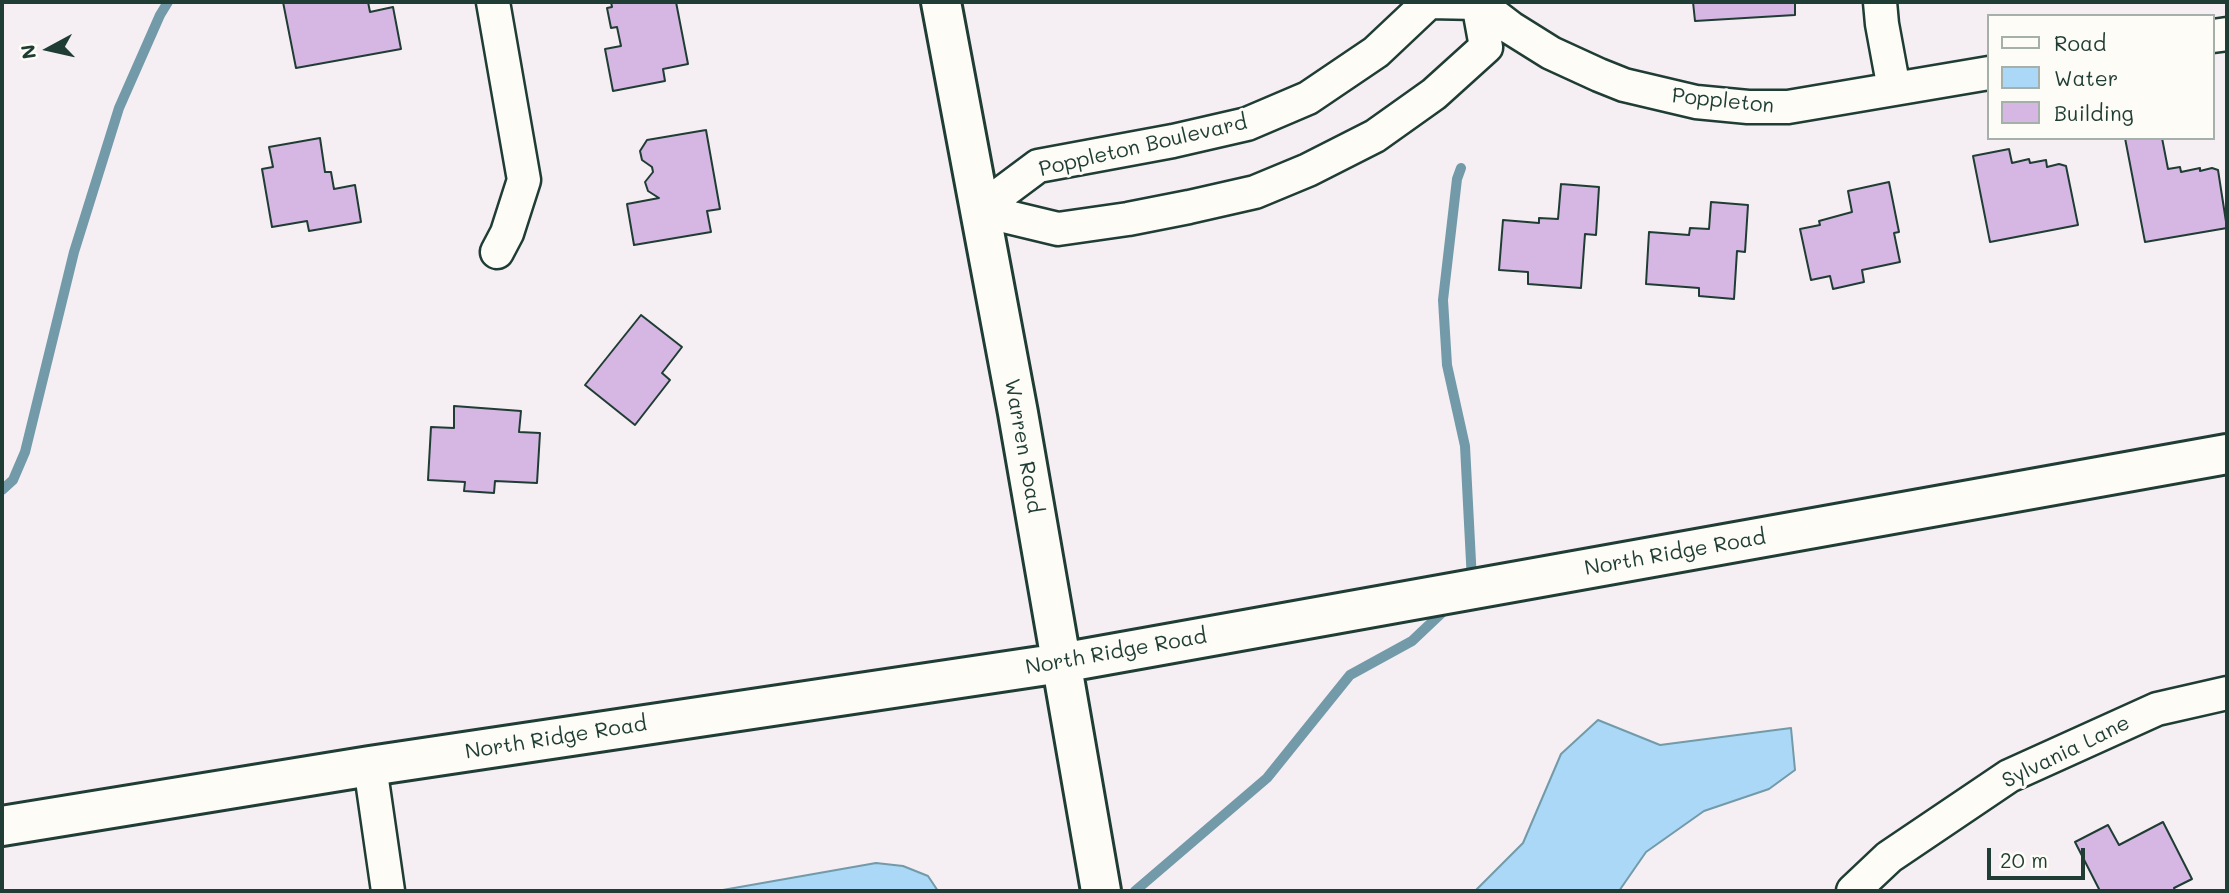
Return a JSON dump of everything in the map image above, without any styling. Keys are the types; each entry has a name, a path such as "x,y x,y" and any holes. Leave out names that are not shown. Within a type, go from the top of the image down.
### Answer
{"street":[{"path":"493,2 524,180 507,233 497,252"},
{"name":"Warren Road","path":"941,2 1018,413 1101,891"},
{"name":"Poppleton Boulevard","path":"979,209 1038,166 1247,124 1308,98 1364,60 1429,2 1477,2"},
{"path":"979,209 1058,229 1128,219 1242,195 1308,170 1375,136 1434,94 1486,47 1477,2"},
{"name":"Poppleton","path":"1477,2 1511,28 1551,52 1598,75 1624,85 1696,102 1748,107 1788,107 1988,73"},
{"path":"1880,2 1894,89"},
{"name":"North Ridge Road","path":"2,826 370,766 1061,663 2227,454"},
{"name":"Sylvania Lane","path":"1853,891 1889,857 2009,776 2157,709 2227,693"},
{"path":"370,766 388,891"}],"water":[{"path":"1598,720 1660,745 1791,728 1795,770 1769,789 1704,811 1646,852 1619,891 1475,891 1523,843 1561,754"},
{"path":"876,863 903,866 928,876 938,891 717,891"}],"building":[{"path":"283,2 368,2 370,12 393,7 401,49 296,68"},
{"path":"611,2 676,2 688,64 663,69 665,81 613,91 605,49 621,46 617,27 611,28 607,8 612,7"},
{"path":"1693,2 1795,2 1795,15 1695,21"},
{"path":"706,130 720,209 707,211 711,232 634,245 627,204 659,198 648,191 645,182 653,172 652,167 642,160 640,151 647,140"},
{"path":"320,138 325,172 331,172 334,189 355,185 361,222 309,231 307,221 272,227 262,169 273,167 269,147"},
{"path":"2125,140 2162,140 2168,169 2180,167 2181,172 2200,168 2200,171 2212,168 2218,170 2227,228 2145,242"},
{"path":"2009,149 2012,163 2029,159 2030,163 2046,160 2047,167 2059,164 2066,166 2078,225 1990,242 1973,156"},
{"path":"1889,182 1899,232 1894,233 1900,262 1862,270 1864,282 1833,289 1830,276 1811,280 1800,229 1820,225 1819,221 1852,212 1848,191"},
{"path":"1561,184 1599,187 1596,235 1585,234 1581,288 1528,284 1528,272 1499,270 1503,220 1539,223 1539,218 1558,219"},
{"path":"1711,202 1748,205 1745,252 1737,251 1734,299 1699,296 1699,288 1646,284 1649,232 1689,235 1690,228 1709,229"},
{"path":"641,315 682,347 662,373 670,380 635,425 585,385"},
{"path":"454,406 521,411 519,432 540,433 537,483 495,481 494,493 464,491 465,482 428,480 431,427 454,428"},
{"path":"2163,822 2192,879 2174,888 2175,891 2100,891 2075,842 2108,825 2119,845"}],"waterway":[{"path":"2,490 13,480 25,452 74,252 119,108 168,2"},
{"path":"1461,168 1457,179 1443,300 1447,365 1465,446 1472,581"},
{"path":"1135,891 1267,778 1350,675 1412,641 1448,607"}]}
